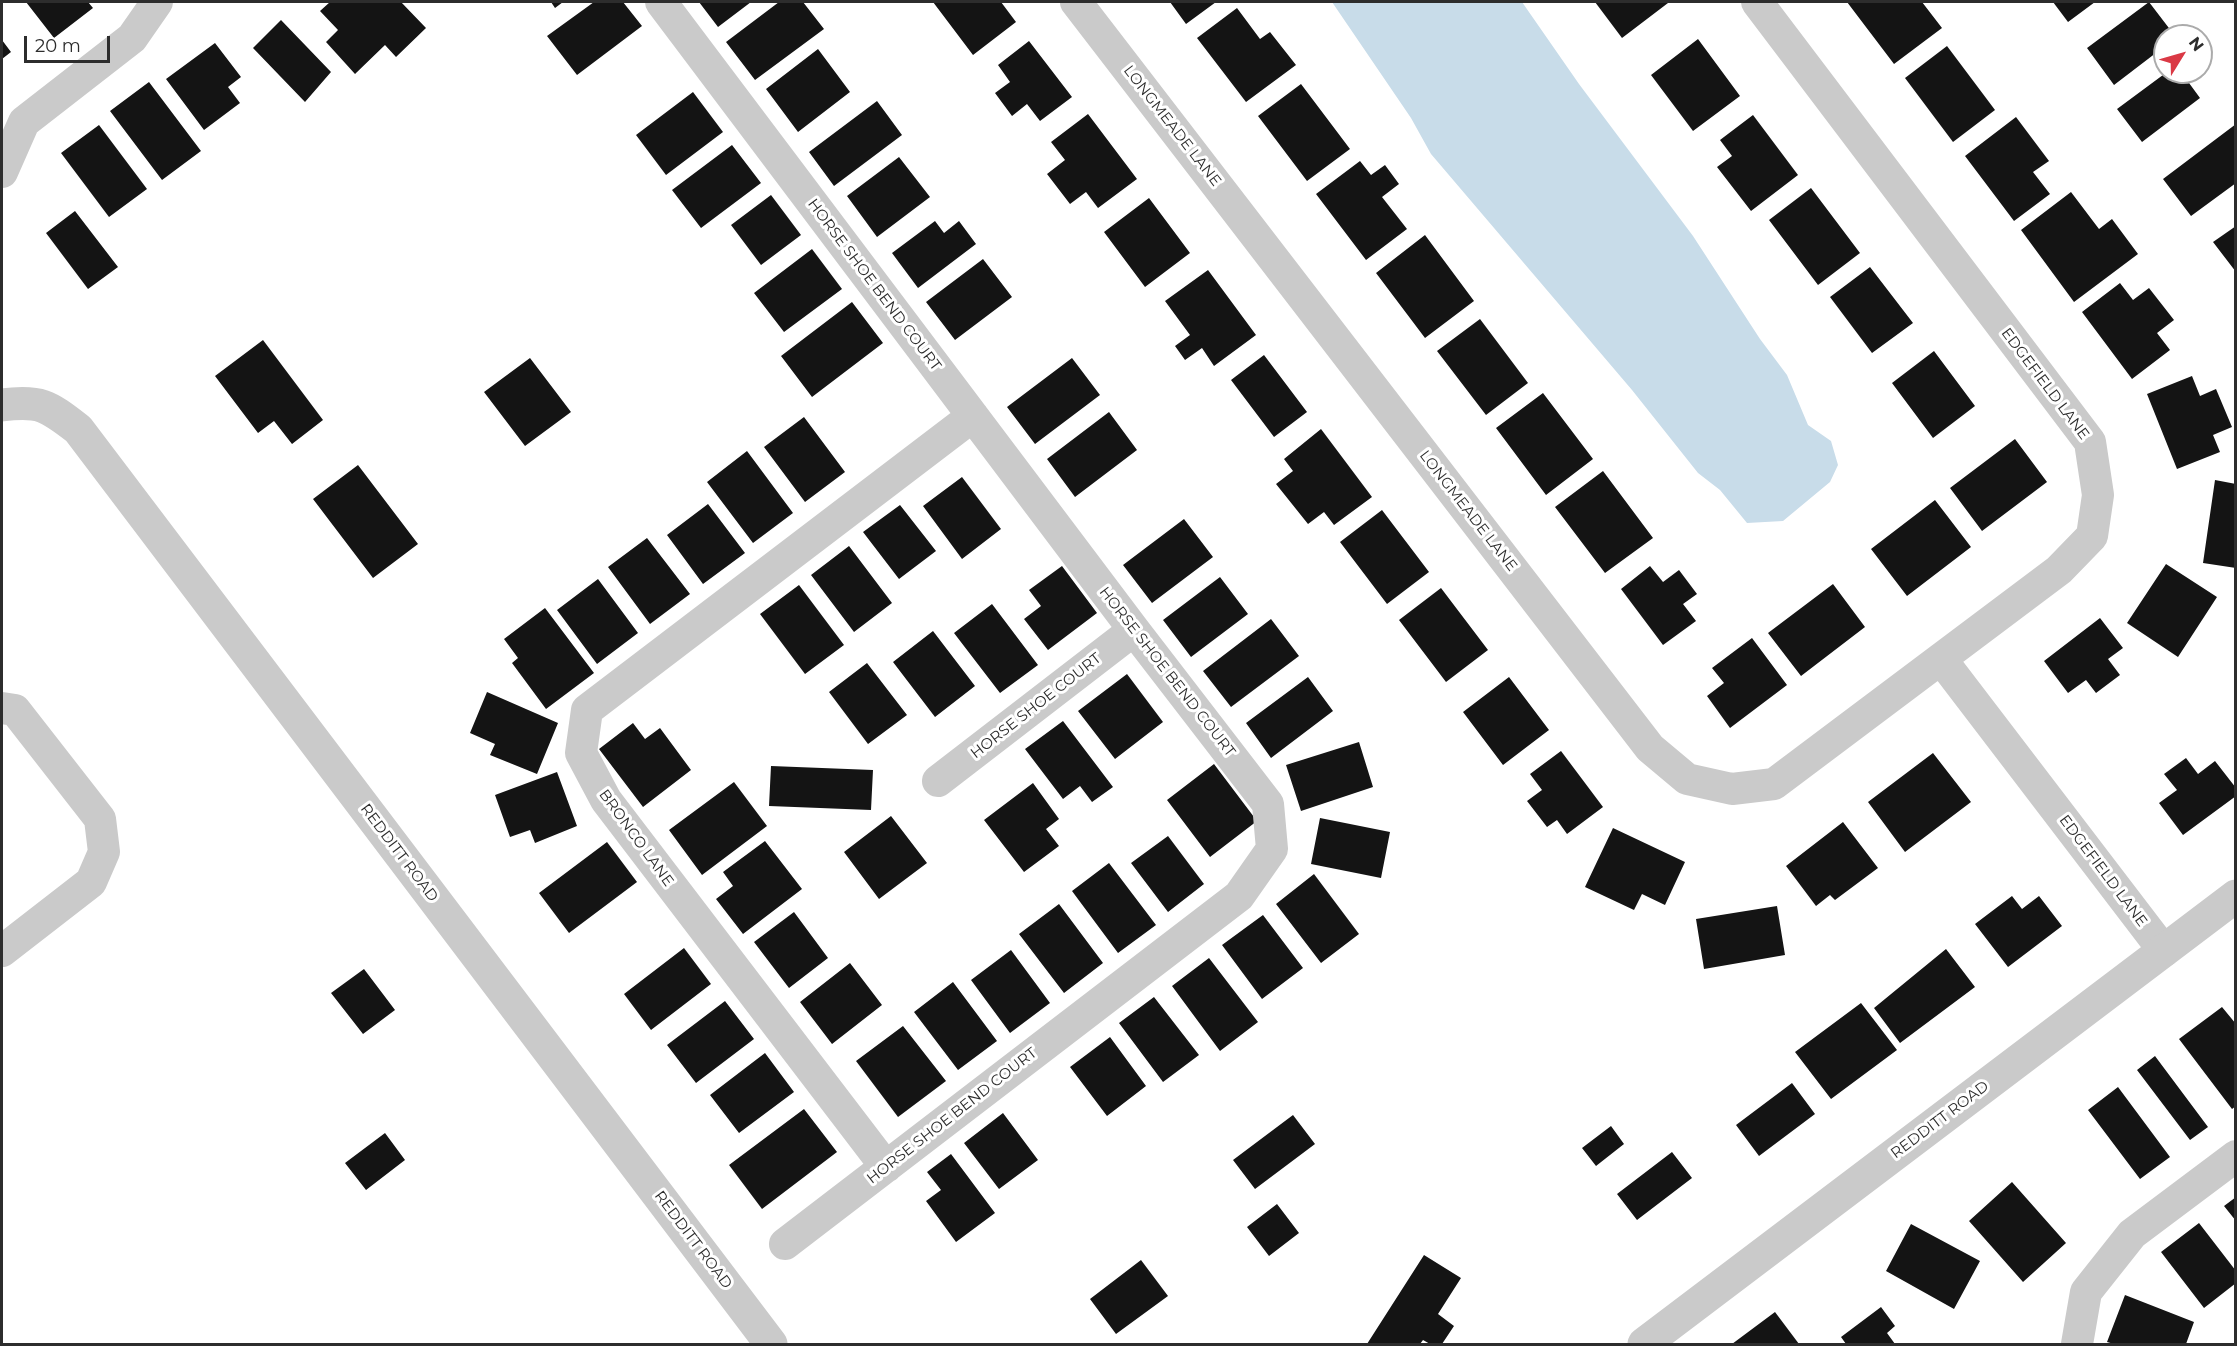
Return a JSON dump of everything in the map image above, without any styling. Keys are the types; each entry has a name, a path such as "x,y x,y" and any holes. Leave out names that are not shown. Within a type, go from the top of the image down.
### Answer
{"street":[{"path":"2,172 24,122 132,38 157,2"},
{"name":"HORSE SHOE BEND COURT","path":"661,2 1134,630 1268,804 1272,849 1239,896 785,1244"},
{"name":"LONGMEADE LANE","path":"1076,2 1650,748 1687,778 1732,789 1774,784 1941,659"},
{"name":"EDGEFIELD LANE","path":"1757,2 2090,442 2098,495 2092,536 2059,570 1941,659 2164,951"},
{"name":"REDDITT ROAD","path":"2,405 29,402 54,411 78,429 771,1344"},
{"name":"BRONCO LANE","path":"886,1167 606,800 581,753 587,710 973,416"},
{"name":"HORSE SHOE COURT","path":"938,781 1134,630"},
{"path":"2,708 15,710 99,819 104,852 91,882 2,951"},
{"name":"REDDITT ROAD","path":"1646,1344 2235,896"},
{"path":"2077,1344 2086,1292 2133,1234 2235,1156"}],"water":[{"path":"1332,2 1522,2 1579,84 1693,236 1760,339 1787,375 1808,425 1831,441 1838,465 1830,482 1783,521 1747,523 1720,490 1698,473 1632,390 1431,154 1411,118"}],"building":[{"path":"26,2 88,2 93,8 54,38"},
{"path":"330,2 401,2 426,28 396,57 385,45 355,74 326,42 338,30 320,11"},
{"path":"551,2 563,2 555,8"},
{"path":"594,2 623,2 642,26 577,75 547,36"},
{"path":"699,2 751,2 718,27"},
{"path":"779,2 803,2 824,29 755,80 726,42"},
{"path":"933,2 1001,2 1016,22 973,55"},
{"path":"1170,2 1216,2 1186,24"},
{"path":"1595,2 1666,2 1668,3 1622,38"},
{"path":"1847,2 1922,2 1942,28 1894,64"},
{"path":"2053,2 2095,2 2068,22"},
{"path":"2149,2 2166,24 2153,24 2153,55 2114,85 2087,48"},
{"path":"1237,8 1260,39 1270,32 1296,65 1246,102 1197,38"},
{"path":"281,20 331,72 305,102 253,48"},
{"path":"1698,39 1740,96 1693,131 1651,75"},
{"path":"2,40 11,52 2,59"},
{"path":"1029,41 1072,97 1040,121 1027,104 1012,116 995,93 1010,82 998,65"},
{"path":"215,43 241,77 228,87 240,103 204,130 166,79"},
{"path":"1947,46 1995,110 1953,142 1905,78"},
{"path":"818,49 850,92 798,132 766,89"},
{"path":"149,82 201,151 162,180 110,111"},
{"path":"2153,82 2190,84 2200,98 2142,142 2117,109"},
{"path":"1301,84 1350,149 1307,181 1258,116"},
{"path":"693,92 723,132 666,175 636,135"},
{"path":"877,101 902,135 834,186 809,152"},
{"path":"1088,114 1137,179 1098,208 1086,192 1070,204 1047,174 1065,160 1051,142"},
{"path":"1753,115 1798,175 1751,211 1717,167 1732,156 1720,140"},
{"path":"2016,117 2049,161 2033,172 2050,194 2014,221 1965,156"},
{"path":"2236,124 2236,183 2191,216 2163,179"},
{"path":"99,125 147,189 109,217 61,153"},
{"path":"732,145 761,183 701,228 672,190"},
{"path":"899,157 930,197 877,237 847,196"},
{"path":"1360,161 1371,175 1385,165 1399,184 1382,197 1407,229 1366,260 1316,194"},
{"path":"1811,188 1860,253 1818,285 1769,220"},
{"path":"2071,192 2099,229 2112,219 2138,254 2074,302 2021,230"},
{"path":"771,195 801,235 761,265 731,225"},
{"path":"1149,198 1190,253 1145,287 1104,232"},
{"path":"75,211 118,267 88,289 46,233"},
{"path":"935,221 944,233 959,221 976,244 918,288 892,253"},
{"path":"2236,226 2236,272 2213,242"},
{"path":"1425,235 1474,301 1425,338 1376,273"},
{"path":"812,249 842,289 784,332 754,293"},
{"path":"983,259 1012,297 955,340 926,302"},
{"path":"1870,267 1913,323 1872,353 1830,297"},
{"path":"1208,270 1256,335 1214,366 1202,348 1185,360 1175,346 1190,335 1165,301"},
{"path":"2120,283 2133,300 2149,288 2174,320 2157,333 2170,350 2132,379 2082,312"},
{"path":"852,302 883,343 812,397 781,356"},
{"path":"1480,319 1528,383 1486,415 1437,351"},
{"path":"263,340 323,420 292,444 274,421 258,433 215,376"},
{"path":"1934,351 1975,406 1933,438 1892,383"},
{"path":"1264,355 1307,412 1274,437 1231,380"},
{"path":"530,358 571,412 525,446 484,392"},
{"path":"1072,358 1100,395 1035,444 1007,407"},
{"path":"2192,376 2200,396 2216,389 2232,427 2213,435 2220,452 2177,469 2147,394"},
{"path":"1543,393 1593,459 1546,495 1496,428"},
{"path":"1109,412 1137,450 1075,497 1047,459"},
{"path":"804,417 845,472 805,502 764,447"},
{"path":"1321,429 1372,497 1334,525 1324,512 1308,524 1276,484 1293,471 1284,459"},
{"path":"2015,439 2047,482 1982,531 1950,488"},
{"path":"747,451 793,513 753,543 707,482"},
{"path":"358,465 418,544 373,578 313,499"},
{"path":"1603,471 1653,538 1605,573 1555,507"},
{"path":"962,477 1001,529 962,559 923,506"},
{"path":"2215,480 2236,484 2236,568 2203,563"},
{"path":"1935,500 1971,547 1907,596 1871,549"},
{"path":"708,504 745,553 703,584 667,535"},
{"path":"900,505 936,551 899,579 863,532"},
{"path":"1382,510 1429,572 1387,604 1340,542"},
{"path":"1184,519 1213,557 1152,603 1123,565"},
{"path":"647,538 690,594 650,624 608,567"},
{"path":"849,546 892,603 854,632 811,575"},
{"path":"2166,564 2217,597 2178,657 2127,623"},
{"path":"1062,566 1097,613 1048,650 1024,619 1041,606 1029,590"},
{"path":"1650,566 1663,582 1679,570 1697,594 1683,604 1696,621 1663,645 1621,589"},
{"path":"1220,577 1248,614 1191,657 1163,620"},
{"path":"598,579 638,633 597,664 557,610"},
{"path":"1833,584 1865,627 1801,676 1768,633"},
{"path":"799,585 844,645 805,674 760,614"},
{"path":"1441,588 1488,650 1446,682 1399,620"},
{"path":"992,604 1038,665 1000,693 954,633"},
{"path":"545,608 594,673 546,709 512,663 518,658 504,639"},
{"path":"2100,618 2123,648 2108,659 2120,675 2096,693 2086,680 2068,693 2044,661"},
{"path":"1271,619 1299,656 1231,707 1203,671"},
{"path":"933,631 975,686 935,717 893,662"},
{"path":"1752,638 1787,685 1730,728 1707,696 1724,683 1712,668"},
{"path":"867,663 907,715 868,744 829,692"},
{"path":"1127,674 1163,722 1115,759 1078,711"},
{"path":"1308,677 1333,711 1271,758 1246,723"},
{"path":"1509,677 1549,730 1503,765 1463,712"},
{"path":"487,692 558,723 537,774 490,755 495,744 470,733"},
{"path":"1063,721 1113,787 1092,802 1080,786 1063,799 1025,749"},
{"path":"633,723 645,739 660,728 691,770 643,807 599,749"},
{"path":"1359,742 1373,787 1301,811 1286,765"},
{"path":"1561,751 1603,807 1567,834 1557,820 1547,827 1527,801 1542,790 1530,774"},
{"path":"1933,753 1971,802 1905,852 1868,802"},
{"path":"2186,758 2198,774 2215,761 2236,788 2236,796 2183,835 2159,803 2177,790 2164,774"},
{"path":"1214,764 1257,821 1210,857 1167,800"},
{"path":"771,766 873,770 871,810 769,806"},
{"path":"557,772 577,826 535,843 530,830 510,837 495,795"},
{"path":"734,782 767,826 702,875 669,830"},
{"path":"1033,783 1059,819 1046,829 1059,846 1024,872 984,820"},
{"path":"891,816 927,863 879,899 844,852"},
{"path":"1320,818 1390,832 1381,878 1311,864"},
{"path":"1843,822 1878,868 1835,900 1830,895 1816,906 1786,866"},
{"path":"1613,828 1685,862 1665,905 1642,894 1634,910 1585,887"},
{"path":"1168,836 1204,884 1168,912 1131,863"},
{"path":"765,841 802,889 743,934 716,899 733,886 723,872"},
{"path":"607,842 637,882 569,933 539,893"},
{"path":"1109,863 1156,925 1118,953 1072,891"},
{"path":"1314,874 1359,934 1321,963 1276,904"},
{"path":"2012,896 2022,909 2039,896 2062,926 2008,967 1975,924"},
{"path":"1059,904 1103,963 1064,993 1019,934"},
{"path":"1777,906 1785,955 1704,969 1696,919"},
{"path":"794,912 828,958 789,988 754,942"},
{"path":"1263,915 1303,968 1262,999 1222,945"},
{"path":"684,948 711,984 651,1030 624,994"},
{"path":"1946,949 1975,987 1900,1043 1874,1008"},
{"path":"1011,950 1050,1003 1010,1033 971,980"},
{"path":"1209,958 1258,1022 1220,1051 1172,986"},
{"path":"850,963 882,1005 832,1044 800,1002"},
{"path":"364,969 395,1010 363,1034 331,993"},
{"path":"953,982 997,1041 958,1070 914,1012"},
{"path":"1154,997 1199,1055 1163,1082 1119,1023"},
{"path":"725,1001 754,1039 696,1083 667,1045"},
{"path":"1861,1003 1897,1050 1831,1099 1795,1052"},
{"path":"2222,1007 2236,1024 2236,1106 2232,1109 2179,1039"},
{"path":"903,1026 946,1081 898,1117 856,1061"},
{"path":"1110,1037 1146,1086 1107,1116 1070,1067"},
{"path":"765,1053 794,1092 739,1133 710,1095"},
{"path":"2155,1056 2208,1127 2190,1140 2137,1070"},
{"path":"1792,1083 1815,1114 1759,1156 1736,1125"},
{"path":"2118,1087 2170,1157 2140,1179 2088,1110"},
{"path":"804,1109 837,1152 762,1209 729,1165"},
{"path":"1003,1113 1038,1160 999,1189 964,1143"},
{"path":"1293,1115 1315,1144 1255,1189 1233,1160"},
{"path":"1611,1126 1624,1144 1596,1166 1582,1148"},
{"path":"385,1133 405,1160 366,1190 345,1163"},
{"path":"1672,1152 1692,1178 1637,1220 1617,1194"},
{"path":"951,1154 995,1213 956,1242 926,1201 941,1190 927,1172"},
{"path":"2012,1182 2066,1243 2023,1282 1969,1221"},
{"path":"2236,1197 2236,1221 2224,1206"},
{"path":"1277,1204 1299,1233 1269,1256 1247,1227"},
{"path":"2199,1223 2236,1271 2236,1283 2204,1308 2161,1252"},
{"path":"1911,1224 1980,1261 1954,1309 1886,1271"},
{"path":"1424,1255 1461,1278 1438,1314 1454,1326 1442,1344 1430,1344 1423,1340 1420,1344 1367,1344"},
{"path":"1141,1260 1168,1296 1116,1334 1090,1299"},
{"path":"2125,1295 2194,1322 2186,1344 2114,1344 2107,1342"},
{"path":"1881,1307 1895,1326 1887,1333 1895,1344 1846,1344 1841,1337"},
{"path":"1775,1312 1799,1344 1732,1344"}]}
